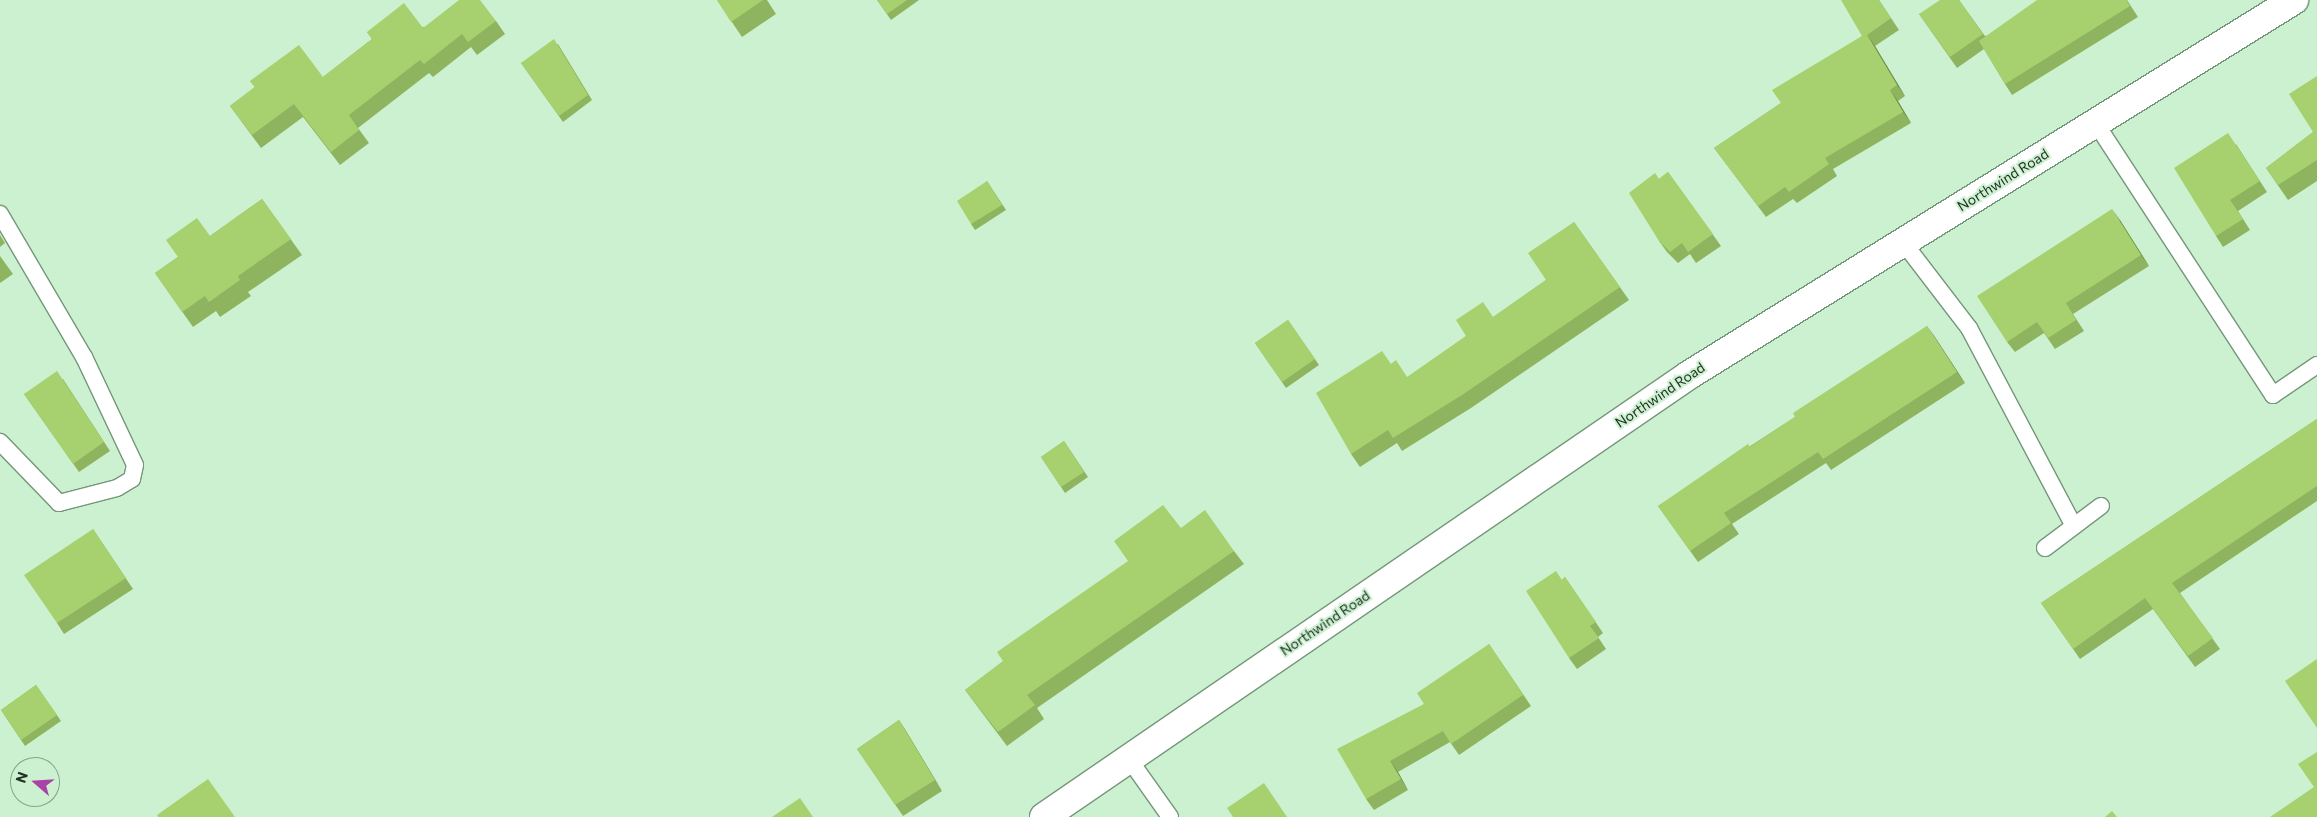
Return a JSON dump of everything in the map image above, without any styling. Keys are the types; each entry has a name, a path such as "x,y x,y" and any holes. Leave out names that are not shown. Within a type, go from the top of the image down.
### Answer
{"street":[{"name":"Northwind Road","path":"1044,817 1689,375 2294,0"}],"lane":[{"path":"2096,122 2273,395 2317,365"},
{"path":"0,214 84,358 135,465 132,479 117,488 60,503 0,442"},
{"path":"1903,242 1969,328 2074,526"},
{"path":"2045,548 2101,506"},
{"path":"1129,759 1170,817"}],"building":[{"path":"459,0 480,0 496,21 468,42 462,34 424,64 420,60 349,115 359,130 331,152 294,104 252,135 230,106 255,87 250,81 299,45 323,77 372,39 367,32 404,3 423,28"},
{"path":"717,0 763,0 731,22"},
{"path":"877,0 907,0 887,14"},
{"path":"1841,0 1879,0 1891,18 1867,35 1897,85 1890,90 1903,112 1825,158 1829,164 1789,192 1785,187 1758,206 1714,148 1781,103 1772,90 1862,36"},
{"path":"1940,0 1959,0 1983,34 1950,57 1919,14"},
{"path":"2037,0 2126,0 2130,6 2005,84 1979,41"},
{"path":"554,39 588,95 559,116 521,63"},
{"path":"2317,76 2317,160 2278,185 2266,168 2313,132 2289,94"},
{"path":"2228,133 2260,181 2230,200 2243,219 2216,236 2174,168"},
{"path":"1668,172 1713,234 1688,252 1682,243 1670,252 1659,241 1629,193 1655,173 1659,179"},
{"path":"987,181 1002,205 971,224 957,201"},
{"path":"262,199 291,239 238,276 240,280 209,302 205,296 182,312 155,273 178,257 166,240 197,218 210,236"},
{"path":"2112,209 2141,255 2066,303 2076,320 2048,338 2037,322 2007,342 1977,296"},
{"path":"1574,222 1620,287 1462,395 1393,438 1388,430 1351,454 1316,393 1382,351 1391,364 1396,360 1407,377 1466,336 1456,320 1483,302 1493,317 1546,280 1528,253"},
{"path":"1288,320 1315,359 1282,382 1255,343"},
{"path":"1927,326 1957,372 1823,459 1818,452 1724,513 1731,523 1690,551 1658,506 1748,444 1750,447 1795,417 1793,413"},
{"path":"57,371 104,442 73,464 24,394"},
{"path":"2317,419 2317,486 2172,583 2213,638 2188,656 2145,598 2073,649 2041,603"},
{"path":"1064,441 1084,472 1061,487 1041,457"},
{"path":"1163,505 1181,528 1205,510 1234,551 1027,695 1035,705 998,732 965,690 1003,661 997,652 1128,561 1114,541"},
{"path":"93,529 126,578 57,623 24,575"},
{"path":"1556,571 1562,580 1565,577 1596,622 1590,626 1599,638 1569,658 1526,591"},
{"path":"1489,644 1523,695 1451,744 1443,731 1390,761 1401,779 1366,799 1337,749 1424,704 1417,693"},
{"path":"2317,659 2317,728 2285,681"},
{"path":"36,685 57,715 21,740 1,710"},
{"path":"899,720 935,780 895,805 857,749"},
{"path":"2317,752 2317,817 2270,817 2314,787 2298,764"},
{"path":"208,779 235,817 158,817 157,815"},
{"path":"1264,783 1287,817 1233,817 1227,808"},
{"path":"800,798 813,817 772,817"},
{"path":"2112,811 2117,817 2105,817"}]}
